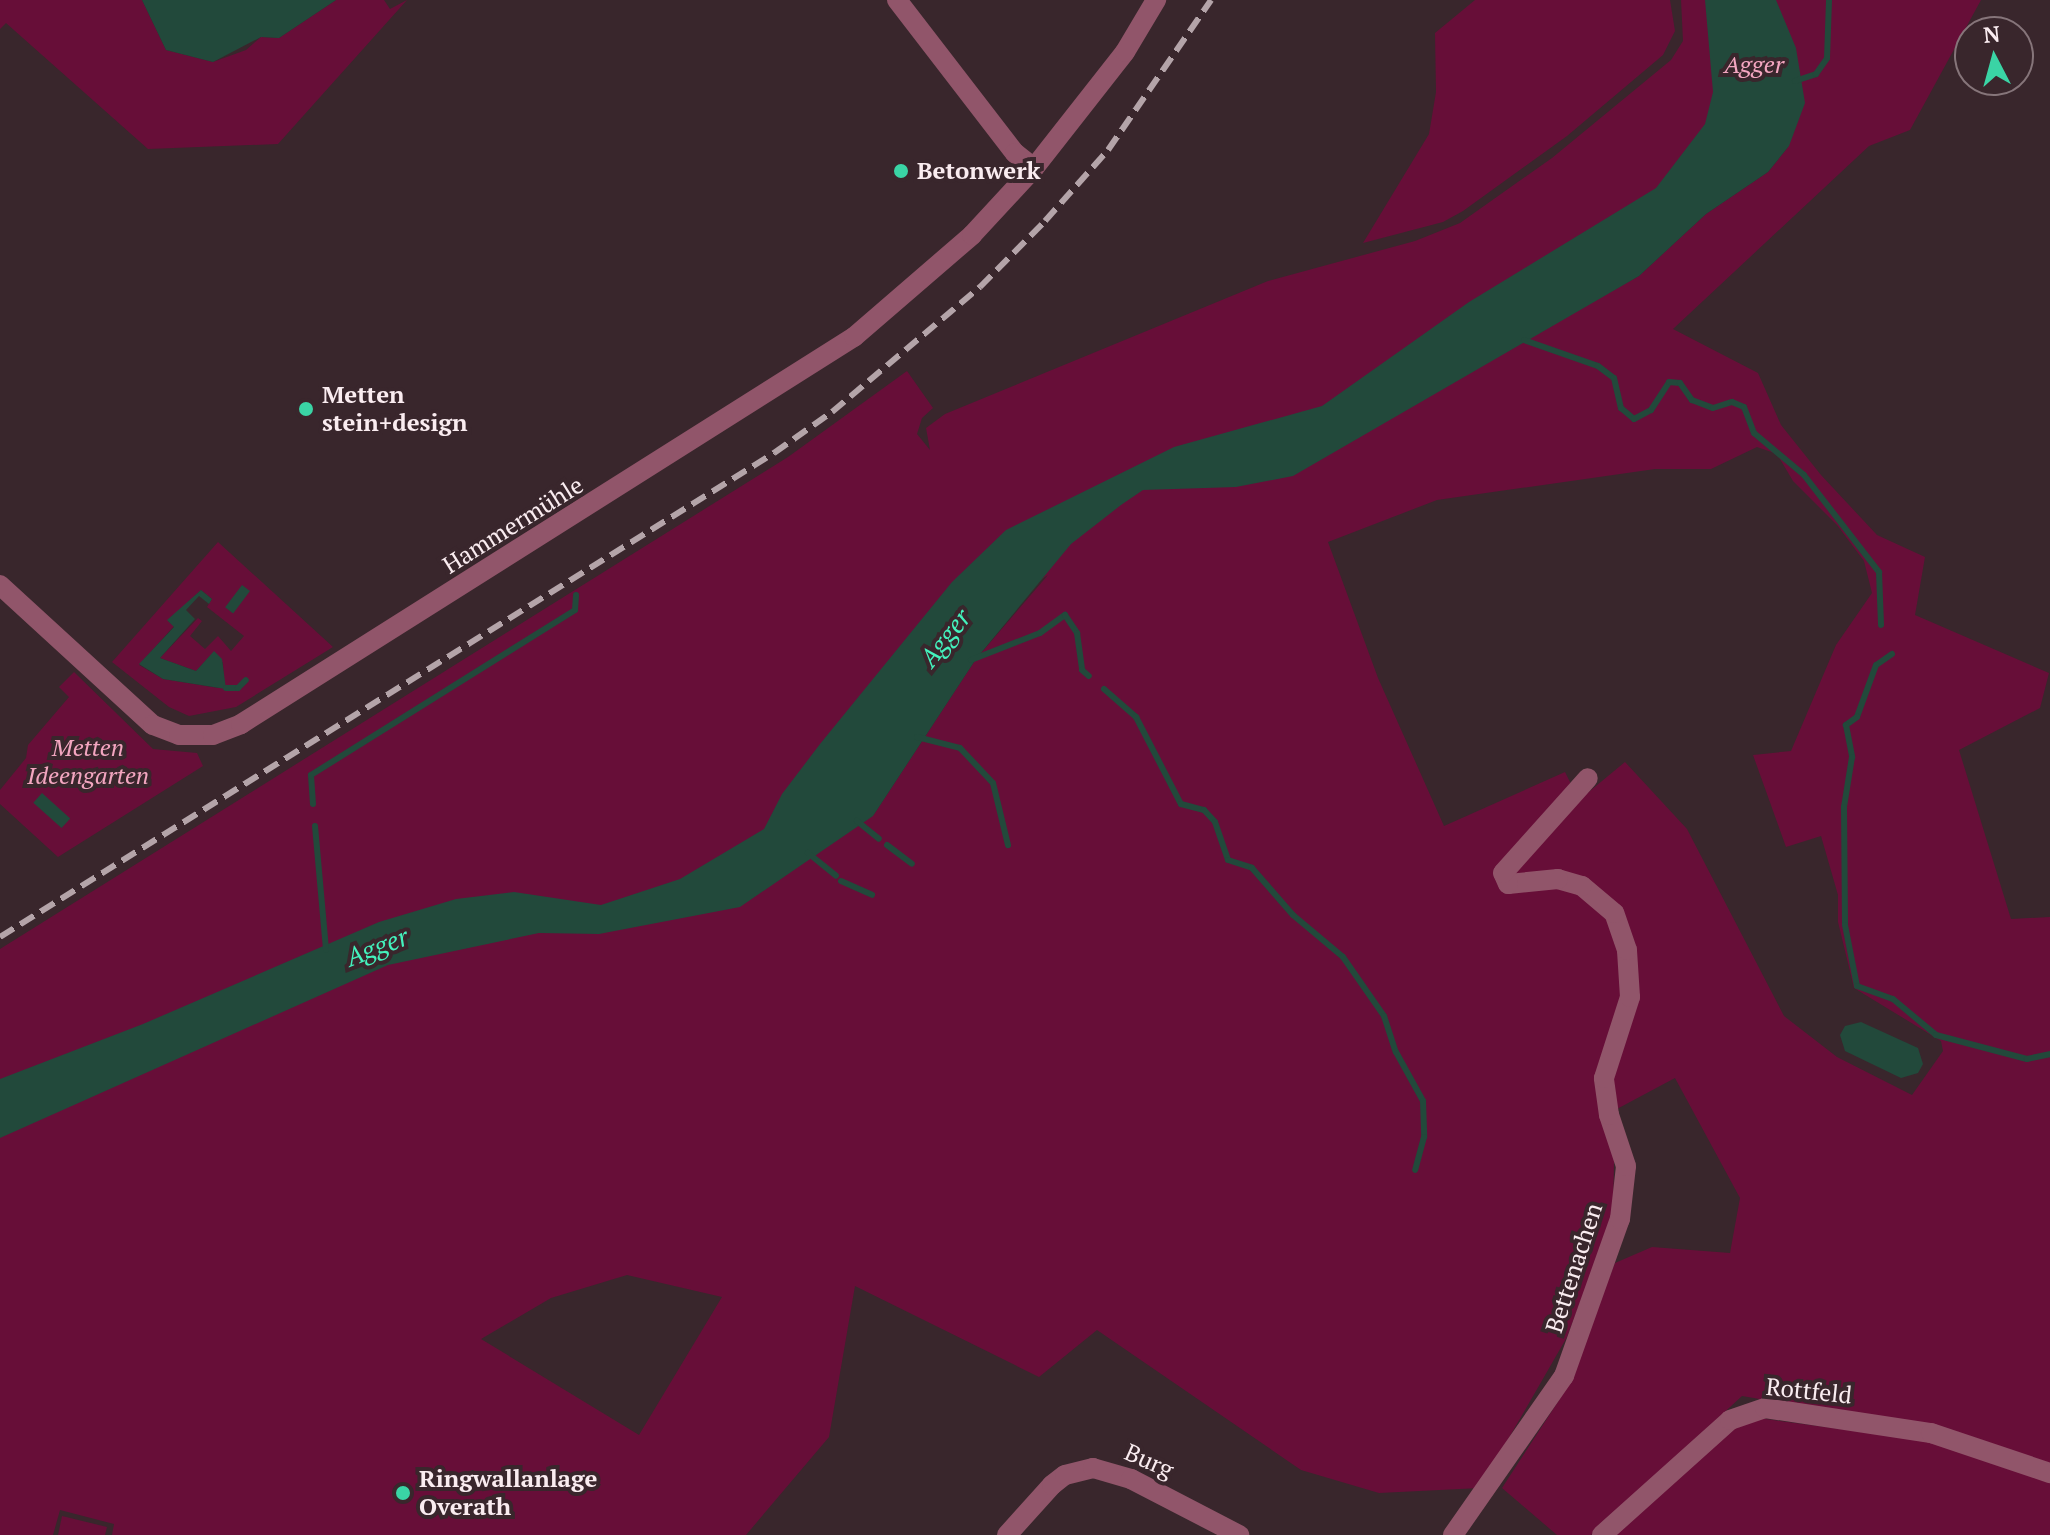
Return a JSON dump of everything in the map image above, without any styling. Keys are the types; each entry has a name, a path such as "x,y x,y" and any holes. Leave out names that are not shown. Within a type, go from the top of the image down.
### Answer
{"street":[{"path":"897,0 1015,153 1034,168"},
{"name":"Hammermühle","path":"0,585 153,725 179,735 213,735 241,724 854,337 972,235 1034,168 1125,52 1156,0"},
{"name":"Bettenachen","path":"1453,1535 1564,1376 1620,1219 1626,1166 1609,1115 1604,1078 1630,997 1627,950 1614,913 1582,886 1558,879 1508,884 1503,873 1588,778"},
{"name":"Rottfeld","path":"1602,1535 1730,1420 1765,1408 1931,1433 2050,1473"},
{"name":"Burg","path":"1007,1535 1052,1485 1065,1475 1093,1468 1123,1475 1239,1535"}],"green space":[{"path":"0,0 142,0 166,50 213,62 246,50 261,37 279,38 336,0 384,0 390,9 407,0 278,144 148,149 6,23 0,29"},
{"path":"1475,0 1670,0 1675,31 1663,55 1567,136 1463,211 1443,222 1363,243 1429,134 1436,92 1435,33"},
{"path":"1681,0 1981,0 1972,16 1954,16 1954,49 1910,130 1869,146 1673,329 1758,373 1781,425 1821,475 1877,535 1925,557 1915,615 2049,673 2040,708 1959,750 2011,919 2050,917 2050,1467 1933,1429 1742,1396 1591,1535 1557,1535 1502,1488 1561,1397 1615,1263 1652,1247 1730,1253 1740,1198 1675,1078 1615,1110 1613,1215 1567,1337 1480,1488 1379,1493 1301,1470 1097,1330 1039,1377 855,1286 829,1437 746,1535 112,1535 114,1524 60,1510 53,1535 0,1535 0,949 788,457 907,371 933,408 922,418 917,434 930,450 926,428 945,414 1268,281 1415,241 1460,223 1552,158 1671,60 1683,41","holes":["1789,146 1768,172 1706,214 1639,276 1599,298","1757,447 1777,454 1793,481 1837,525 1864,561 1872,593 1836,645 1791,751 1753,755 1786,847 1821,836 1838,895 1838,922 1854,988 1941,1041 1943,1051 1912,1095 1837,1057 1784,1016 1687,829 1625,762 1579,800 1565,772 1444,826 1378,678 1328,542 1437,500 1655,469 1711,469","1048,575 976,659 873,816 987,614","627,1275 722,1297 639,1435 481,1339 551,1298"]},
{"name":"Metten Ideengarten","path":"218,542 333,647 236,707 189,716 169,707 112,662","holes":["201,590 212,599 207,607 244,636 231,651 218,636 205,649 190,636 202,621 198,618 160,658 196,671 214,652 223,663 224,684 218,688 163,679 139,665 174,626 168,621"]},
{"name":"Metten Ideengarten","path":"74,672 153,749 197,753 203,766 58,857 0,804 0,790 26,758 28,745 69,697 59,687"},
{"path":"1758,1418 1931,1441 2050,1479 2050,1535 1615,1535 1737,1424"},
{"path":"62,1516 107,1527 105,1535 58,1535"}],"water":[{"path":"142,0 336,0 279,38 261,37 213,62 166,50"},
{"name":"Agger","path":"1705,0 1776,0 1796,48 1805,103 1789,146 1768,172 1706,214 1639,276 1293,476 1236,487 1143,490 1121,505 1071,544 976,659 873,816 740,907 599,934 539,933 388,965 0,1138 0,1079 143,1024 379,922 456,899 514,892 601,905 680,879 764,829 782,794 820,744 952,582 1006,530 1174,447 1322,406 1469,302 1656,188 1705,124 1713,92"},
{"path":"242,585 250,591 233,613 225,607"},
{"path":"201,590 212,599 209,604 199,596 186,610 195,619 160,658 196,671 214,651 222,659 226,689 163,679 139,664 174,627 167,620"},
{"path":"42,793 70,818 62,828 33,803"},
{"path":"1861,1022 1918,1048 1923,1064 1918,1073 1901,1078 1845,1051 1840,1035 1845,1026"}],"waterway":[{"path":"1795,81 1816,74 1827,58 1829,0"},
{"path":"1524,340 1598,366 1614,378 1621,408 1634,419 1651,410 1669,382 1680,383 1692,400 1713,408 1732,402 1744,407 1754,433 1804,475 1879,572 1881,625"},
{"path":"313,804 311,775 575,610 576,595"},
{"path":"971,660 1040,633 1065,615 1077,633 1082,670 1089,676"},
{"path":"1892,654 1876,665 1857,717 1846,725 1852,757 1844,807 1845,925 1857,986 1893,999 1936,1035 2027,1059 2050,1054"},
{"path":"226,688 238,688 246,680"},
{"path":"1104,689 1136,717 1181,804 1204,810 1215,822 1228,860 1252,868 1293,915 1343,957 1384,1016 1396,1052 1423,1101 1424,1137 1415,1170"},
{"path":"917,737 960,748 993,783 1008,845"},
{"path":"857,821 879,839"},
{"path":"315,826 326,950"},
{"path":"887,845 912,864"},
{"path":"808,853 836,876"},
{"path":"841,881 872,895"}],"railway":[{"path":"0,937 774,453 832,412 980,287 1045,221 1108,150 1211,0"}],"place":[{"name":"Betonwerk","path":"901,171"},
{"name":"Metten stein+design","path":"306,409"},
{"name":"Ringwallanlage Overath","path":"403,1493"}]}
